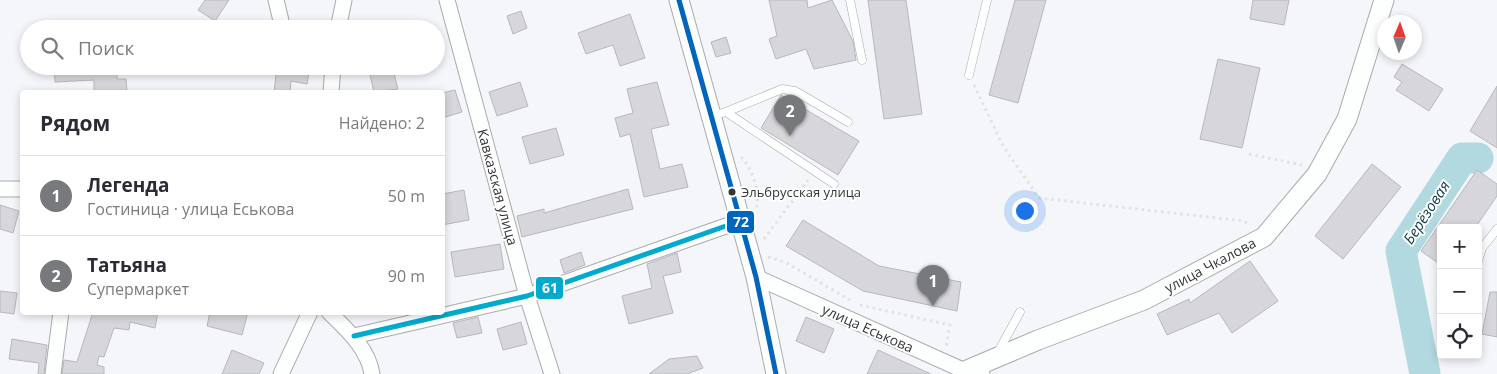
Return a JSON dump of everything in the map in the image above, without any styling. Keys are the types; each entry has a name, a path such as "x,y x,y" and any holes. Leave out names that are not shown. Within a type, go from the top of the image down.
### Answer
{"street":[{"path":"276,0 281,20"},
{"path":"340,20 344,0"},
{"name":"Кавказская улица","path":"448,0 527,296 552,374"},
{"path":"679,0 718,114 740,221 756,277 776,374"},
{"name":"улица Чкалова","path":"970,373 995,358 1144,300 1264,237 1317,174 1347,119 1384,0"},
{"path":"331,90 332,75"},
{"path":"0,189 20,189"},
{"path":"445,315 527,296 740,221"},
{"name":"улица Еськова","path":"756,277 970,373"},
{"path":"53,374 61,315"},
{"path":"281,374 309,315"},
{"path":"332,315 354,336 370,365 372,374"},
{"path":"354,336 445,315"}],"lane":[{"path":"850,0 862,60"},
{"path":"970,75 987,0"},
{"path":"718,114 782,89 795,91 848,122"},
{"path":"718,114 834,184"},
{"path":"1482,248 1497,229"},
{"path":"995,358 1020,312"}],"path":[{"path":"970,75 1003,146 1039,198 1244,221 1264,237"},
{"path":"1249,154 1294,164"},
{"path":"760,244 814,172"},
{"path":"763,255 785,262 859,305 950,325 946,348"}],"building":[{"path":"205,0 229,0 216,20 198,10"},
{"path":"769,0 807,0 808,8 832,0 853,41 856,60 814,69 806,49 776,59 769,39 777,36"},
{"path":"868,0 906,0 922,114 884,119"},
{"path":"1015,0 1046,0 1018,103 989,95"},
{"path":"1253,0 1289,0 1284,25 1250,19"},
{"path":"521,11 527,28 513,34 507,16"},
{"path":"630,14 645,58 620,66 613,45 586,54 578,33"},
{"path":"726,37 731,53 716,57 711,42"},
{"path":"1218,59 1260,68 1242,148 1200,139"},
{"path":"1402,64 1443,89 1429,111 1396,90 1402,82 1394,77"},
{"path":"55,75 117,75 117,79 126,79 127,90 94,90 94,80 55,82"},
{"path":"276,75 308,75 307,84 291,81 290,90 274,90"},
{"path":"370,75 394,75 398,89 374,90"},
{"path":"520,82 528,106 497,116 489,92"},
{"path":"657,82 669,125 651,129 660,169 682,164 688,187 644,197 630,134 620,137 615,118 633,113 627,89"},
{"path":"1497,86 1497,148 1470,131"},
{"path":"455,90 462,112 445,117 445,92"},
{"path":"781,95 859,141 838,175 761,128"},
{"path":"556,128 564,155 530,164 522,137"},
{"path":"1372,164 1401,187 1343,259 1315,236"},
{"path":"1477,170 1497,184 1497,196 1478,224 1440,224"},
{"path":"628,189 633,209 522,237 517,216 544,209 544,213"},
{"path":"464,190 469,220 445,224 445,193"},
{"path":"0,205 19,211 13,233 0,229"},
{"path":"803,220 879,266 961,282 957,311 863,291 786,246"},
{"path":"1437,228 1437,262 1421,251"},
{"path":"500,244 504,269 455,277 451,252"},
{"path":"581,252 585,265 564,273 560,260"},
{"path":"677,253 681,272 663,276 673,313 629,324 622,296 652,288 647,264"},
{"path":"1250,261 1278,301 1232,333 1219,313 1167,335 1157,314 1189,299 1190,303"},
{"path":"0,291 17,293 14,314 0,312"},
{"path":"1490,292 1497,292 1497,337 1482,334"},
{"path":"92,315 157,315 155,328 130,322 129,330 114,328 104,357 99,356 97,365 104,367 104,374 62,374 64,360 77,362"},
{"path":"209,315 247,315 242,335 207,326"},
{"path":"478,317 482,333 457,338 453,323"},
{"path":"806,317 834,329 824,353 796,341"},
{"path":"521,322 527,344 503,350 497,329"},
{"path":"12,339 47,345 44,374 38,374 39,363 9,359"},
{"path":"232,350 264,363 259,374 222,374"},
{"path":"878,350 931,374 867,374"},
{"path":"697,356 703,368 687,374 649,374 669,359"}],"waterway":[{"name":"Берёзовая","path":"1425,374 1401,251 1462,158 1478,158"}],"transit line":[{"name":"72","path":"679,0 756,277 776,374"},
{"name":"61","path":"445,315 527,296 740,221"},
{"name":"61","path":"354,336 445,315"}],"place":[{"name":"Татьяна","path":"790,136"},
{"name":"Эльбрусская улица","path":"732,192"},
{"name":"Легенда","path":"933,306"}]}
